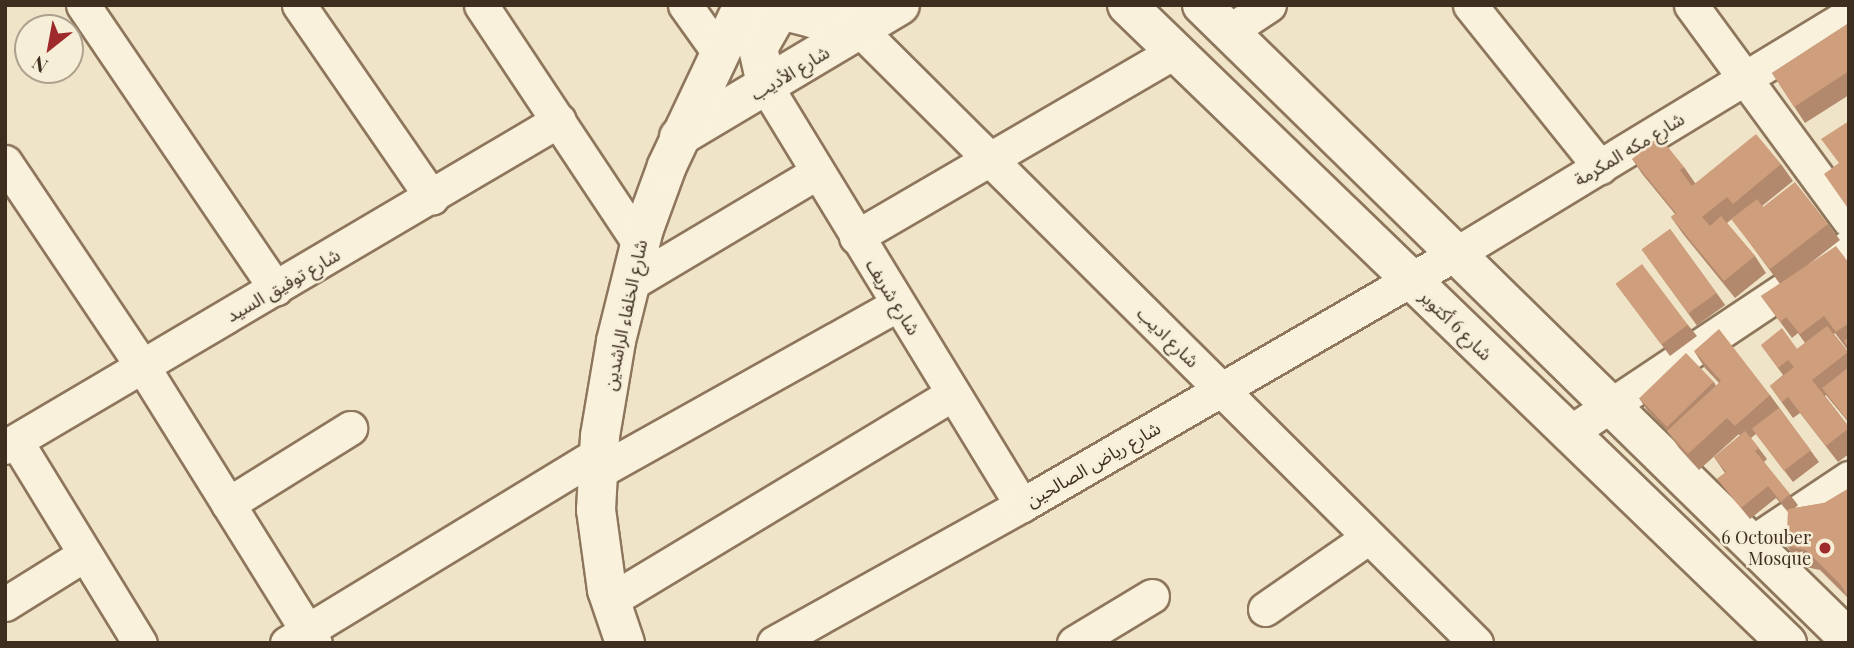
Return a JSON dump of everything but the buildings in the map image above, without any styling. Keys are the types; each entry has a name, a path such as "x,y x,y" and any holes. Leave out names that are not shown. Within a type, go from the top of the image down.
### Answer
{"street":[{"path":"83,5 276,289"},
{"path":"299,5 432,198"},
{"path":"481,5 640,244"},
{"path":"685,5 720,54"},
{"name":"شارع الأديب","path":"761,8 812,18 858,18 900,5"},
{"name":"شارع 6 أكتوبر","path":"1127,5 1408,280 1787,643"},
{"path":"1202,5 1608,407 1849,639"},
{"path":"1228,32 1269,5"},
{"path":"1470,5 1600,167"},
{"path":"1691,5 1849,220"},
{"path":"761,8 758,48 767,88"},
{"name":"شارع الخلفاء الراشدين","path":"625,643 611,600 600,547 597,463 628,285 679,137 720,54 761,8"},
{"name":"شارع مكه المكرمة","path":"1408,280 1454,255 1849,15"},
{"name":"شارع الأديب","path":"679,137 767,88 858,18"},
{"name":"شارع اديب","path":"858,18 989,161 1476,643"},
{"path":"856,237 1176,51"},
{"name":"شارع شريف","path":"767,88 816,173 1022,505"},
{"name":"شارع توفيق السيد","path":"11,444 432,198 559,120"},
{"path":"5,162 143,367 228,504 303,638 597,463 898,304"},
{"path":"628,285 816,173"},
{"path":"1569,433 1849,246"},
{"name":"شارع رياض الصالحين","path":"774,643 1022,505 1408,280"},
{"path":"611,600 953,394"},
{"path":"228,504 350,428"},
{"path":"11,444 85,554 140,643"},
{"path":"1750,544 1849,478"},
{"path":"1265,609 1369,537"},
{"path":"5,604 85,554"},
{"path":"1074,643 1152,596"}],"place":[{"name":"6 Octouber Mosque","path":"1825,548"}]}
